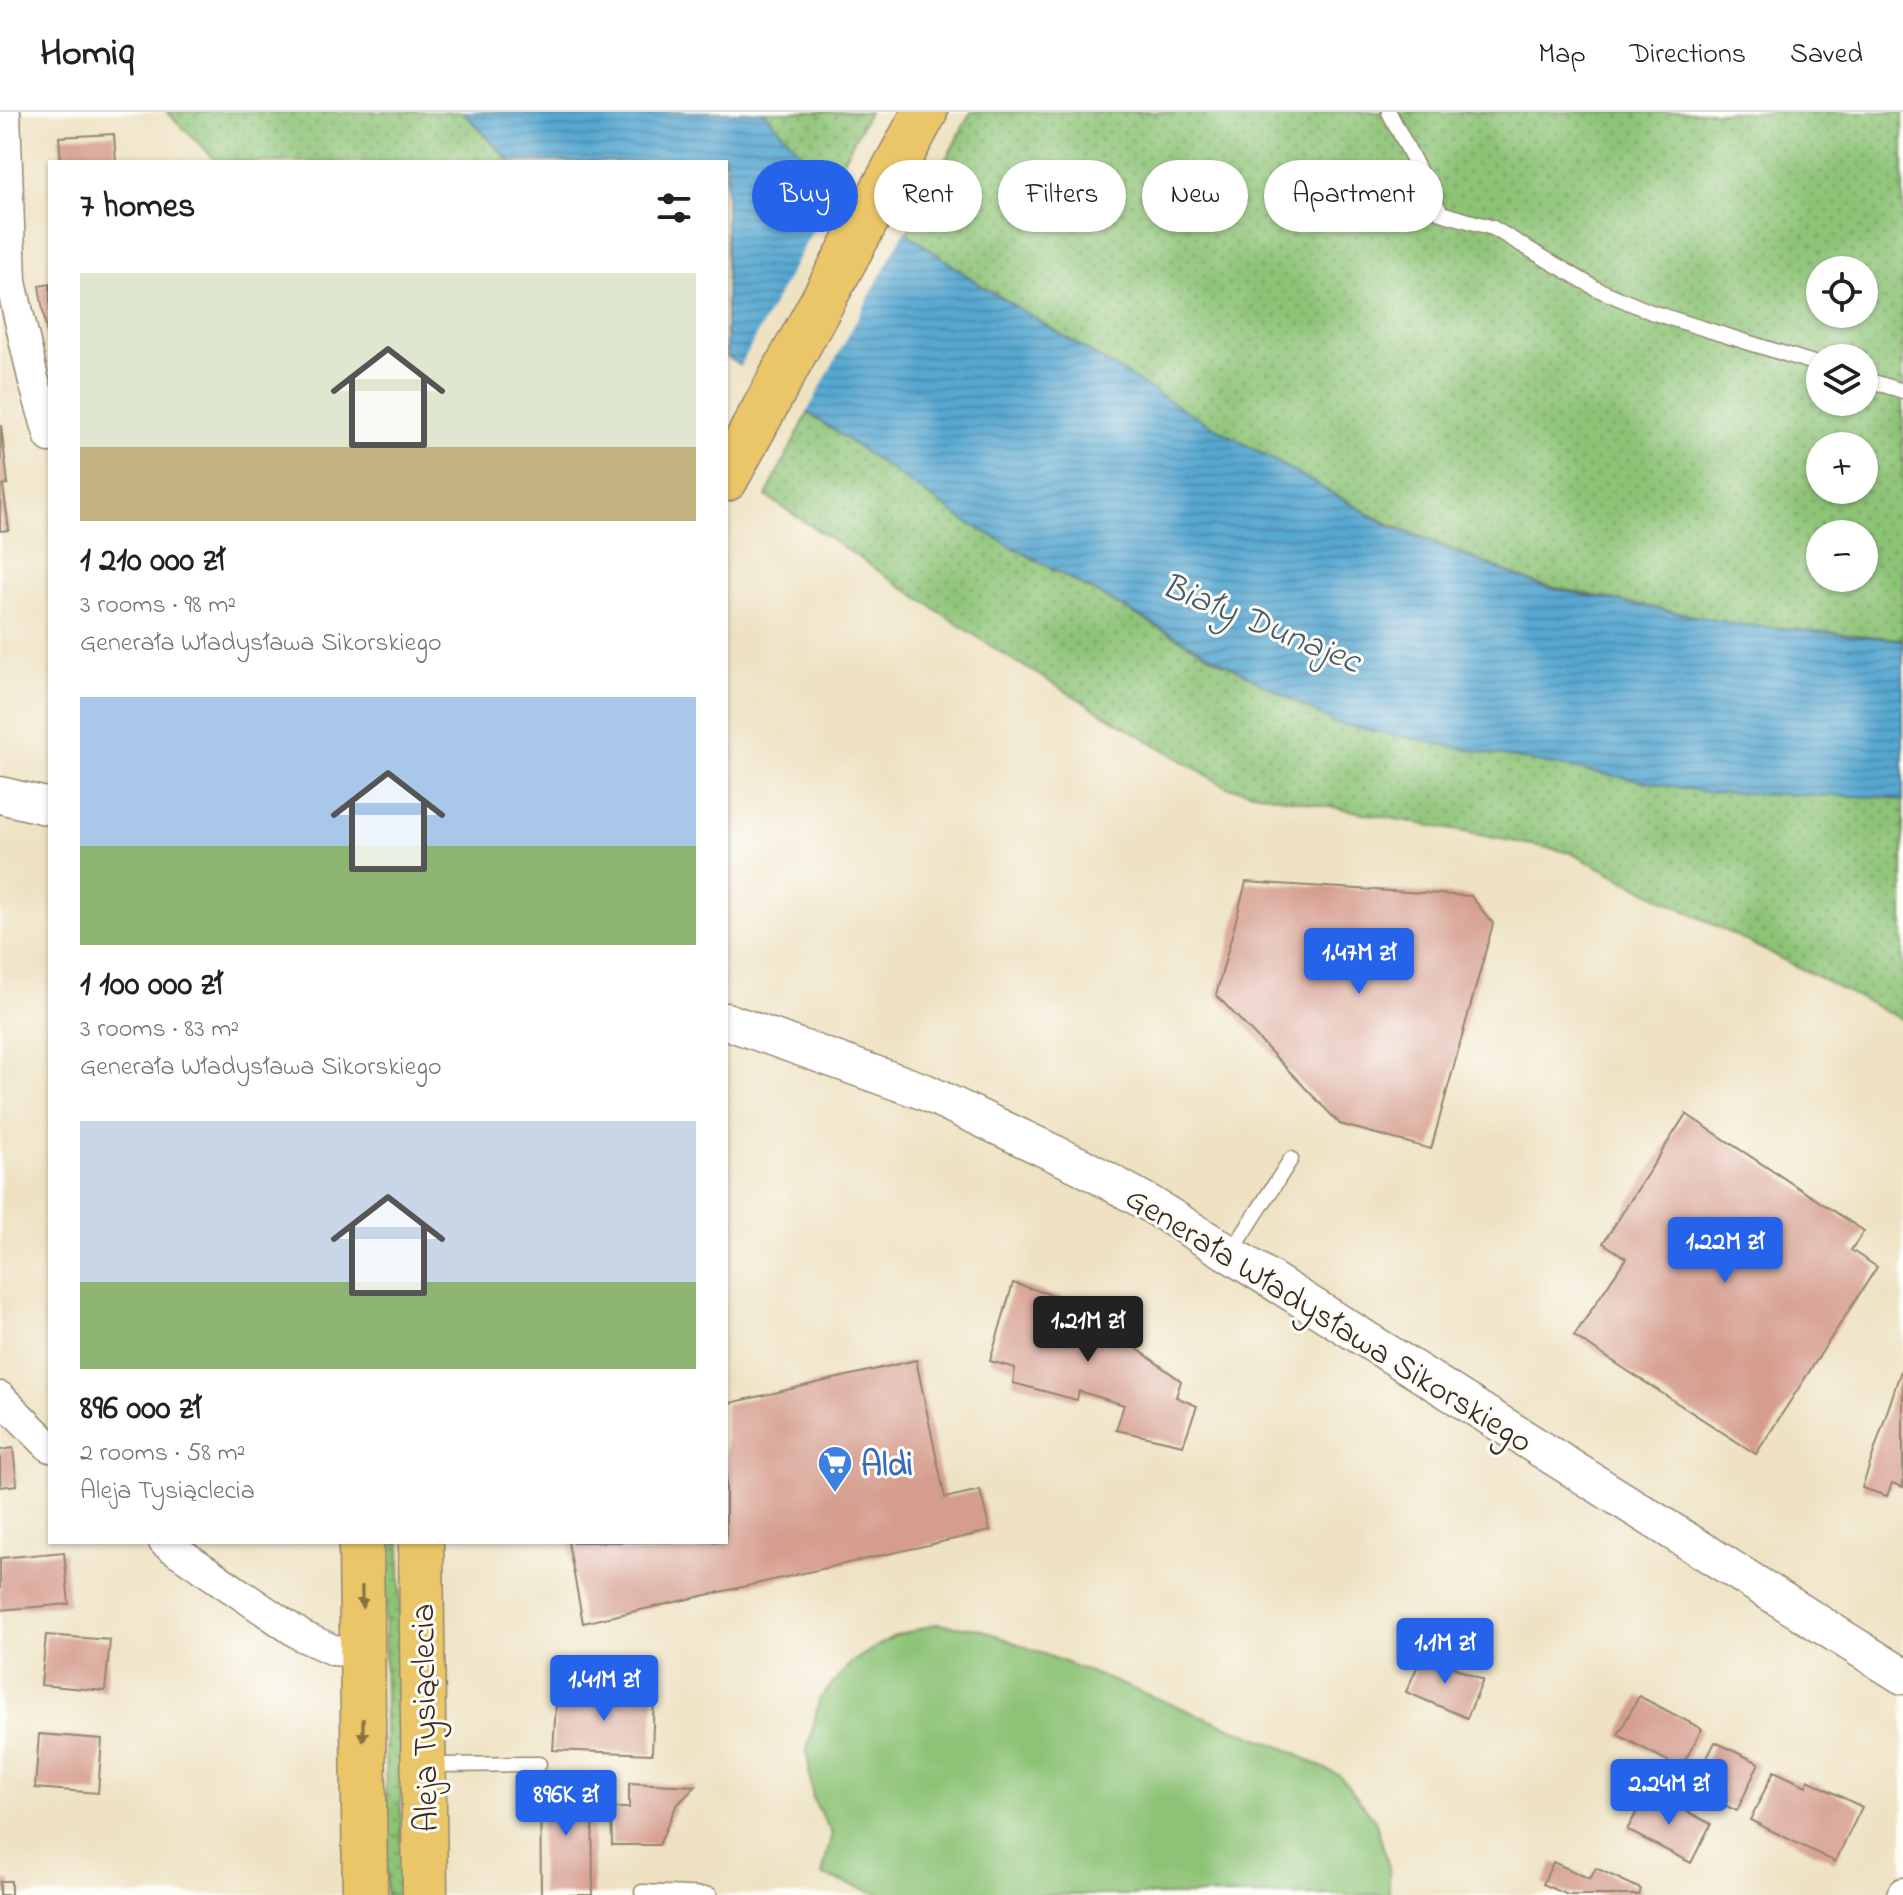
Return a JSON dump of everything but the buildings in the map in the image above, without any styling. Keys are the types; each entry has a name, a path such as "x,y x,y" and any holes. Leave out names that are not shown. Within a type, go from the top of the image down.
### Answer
{"main road":[{"path":"729,474 925,112"},
{"name":"Aleja Tysiąclecia","path":"361,1544 365,1895"},
{"name":"Aleja Tysiąclecia","path":"421,1544 425,1895"}],"street":[{"path":"5,112 11,282 48,430"},
{"path":"0,795 48,807"},
{"name":"Generała Władysława Sikorskiego","path":"728,1022 925,1092 1081,1166 1231,1253 1903,1676"},
{"path":"0,1397 48,1445"},
{"path":"167,1544 302,1636 333,1650 363,1652"}],"lane":[{"path":"1389,112 1441,213 1493,228 1597,289 1651,312 1806,361"},
{"path":"1878,383 1903,391"},
{"path":"1231,1253 1291,1159"},
{"path":"423,1765 539,1764"},
{"path":"642,1892 710,1895"}],"green space":[{"path":"167,112 463,112 509,160 216,160"},
{"path":"764,112 869,112 843,160 807,160"},
{"path":"971,112 1903,112 1903,639 1735,624 1537,584 1381,520 1179,407 979,284 907,233 982,232 982,160 946,160"},
{"path":"808,413 965,521 1223,663 1903,801 1903,1020 1569,852 1227,787 1003,654 766,496"},
{"path":"384,1544 400,1544 401,1895 386,1895"},
{"path":"936,1624 980,1629 1286,1749 1340,1776 1375,1820 1389,1867 1389,1895 882,1895 822,1875 832,1833 813,1800 807,1751 820,1698 852,1662 892,1637"}],"water":[{"name":"Biały Dunajec","path":"463,112 764,112 807,160 752,160 752,232 858,232 858,202 874,212 874,232 905,232 979,284 1179,407 1392,527 1544,587 1735,624 1903,640 1903,801 1886,797 1705,792 1335,723 965,521 728,357 728,160 509,160"}],"pier":[{"path":"858,198 874,208 874,232 904,232 805,416 738,370 812,232 858,232"}],"place":[{"name":"Aldi","path":"835,1494"}]}
